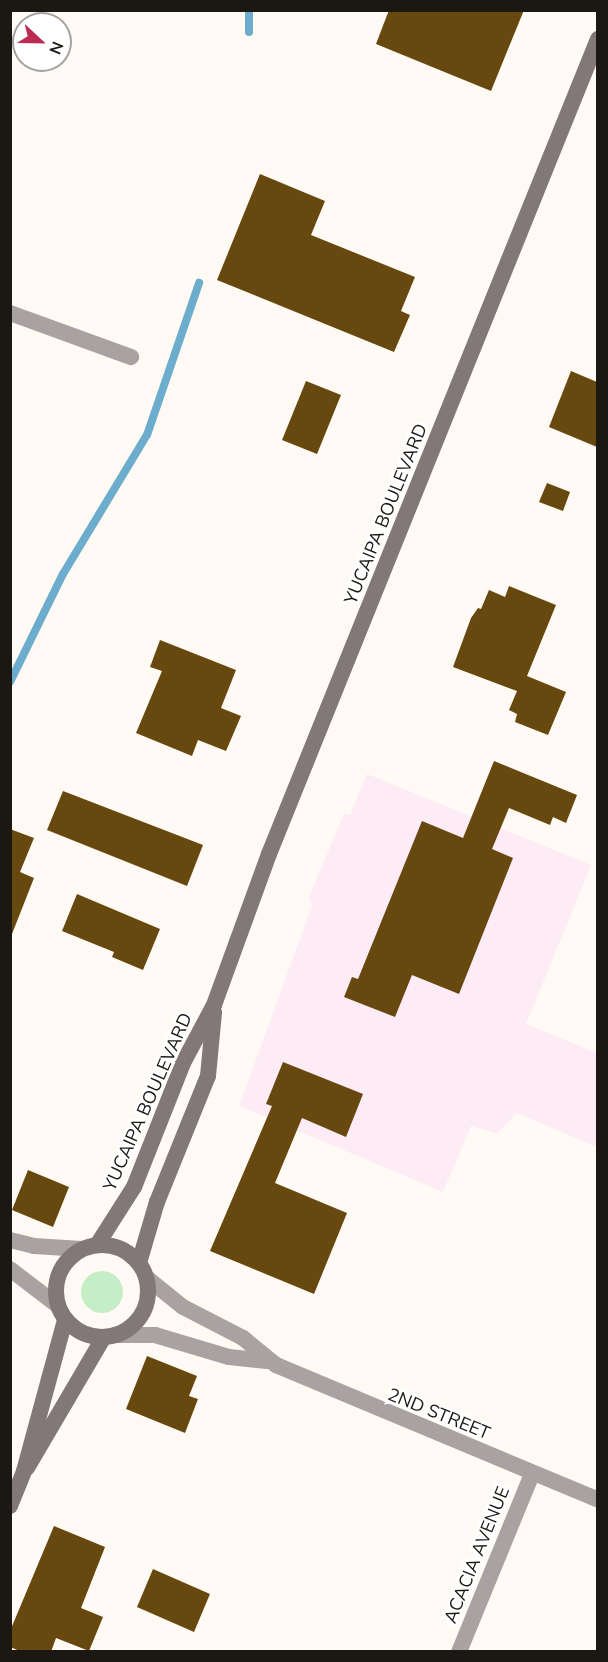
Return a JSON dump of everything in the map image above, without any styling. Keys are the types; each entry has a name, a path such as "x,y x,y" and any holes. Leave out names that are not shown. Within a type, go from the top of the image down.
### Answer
{"main road":[{"name":"YUCAIPA BOULEVARD","path":"89,1247 134,1187 183,1063 214,1005 269,854 597,39"},
{"name":"YUCAIPA BOULEVARD","path":"143,1270 157,1202 208,1076 214,1005"},
{"path":"24,1472 110,1336 137,1322 144,1309 143,1270 128,1252 89,1247 60,1272 55,1286 57,1305 65,1320 83,1334 110,1336"},
{"path":"10,1506 24,1472 65,1320"}],"street":[{"path":"10,313 130,357"},
{"path":"10,1240 34,1246 89,1247"},
{"path":"10,1269 57,1305"},
{"name":"2ND STREET","path":"143,1270 183,1307 243,1338 267,1361"},
{"name":"2ND STREET","path":"110,1336 155,1335 229,1357 267,1361 597,1500"},
{"name":"ACACIA AVENUE","path":"459,1652 532,1474"}],"shaded area":[{"path":"367,774 591,865 526,1024 597,1053 597,1147 517,1113 497,1133 471,1126 443,1192 239,1106 312,906 309,897 344,814 350,815"}],"green space":[{"path":"102,1271 117,1277 123,1292 117,1307 102,1313 87,1307 81,1292 87,1277"}],"building":[{"path":"389,10 524,10 491,91 376,44"},
{"path":"260,174 325,201 311,235 415,277 401,311 410,315 394,352 217,280"},
{"path":"571,371 597,382 597,447 549,427"},
{"path":"306,381 341,395 317,454 282,440"},
{"path":"547,483 570,492 563,511 539,502"},
{"path":"509,586 556,605 527,676 566,692 548,735 515,722 517,714 509,710 517,691 453,667 471,618 478,608 481,609 489,590 505,597"},
{"path":"160,640 236,670 221,708 241,716 226,751 198,740 192,756 136,733 162,671 150,667"},
{"path":"494,761 577,795 566,823 553,817 550,825 509,808 492,849 513,858 459,994 412,975 395,1017 344,997 352,977 358,979 422,821 463,838"},
{"path":"63,791 203,845 187,886 47,830"},
{"path":"10,829 34,838 20,872 34,878 12,934"},
{"path":"77,894 160,929 143,970 112,957 114,952 62,931"},
{"path":"283,1062 363,1094 346,1137 302,1118 275,1183 347,1213 314,1294 210,1251 272,1106 266,1104"},
{"path":"28,1170 69,1187 53,1227 12,1210"},
{"path":"147,1356 197,1376 189,1396 198,1399 185,1433 126,1409"},
{"path":"54,1526 105,1547 81,1608 103,1617 89,1651 56,1638 51,1652 22,1652 10,1647 10,1631"},
{"path":"153,1569 210,1594 194,1632 137,1607"}],"waterway":[{"path":"249,10 249,32"},
{"path":"10,682 63,574 147,435 199,283"}]}
